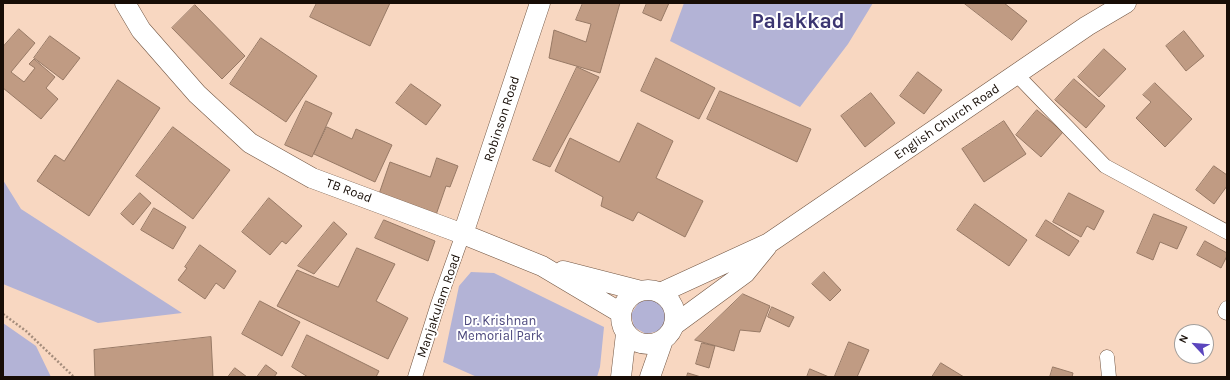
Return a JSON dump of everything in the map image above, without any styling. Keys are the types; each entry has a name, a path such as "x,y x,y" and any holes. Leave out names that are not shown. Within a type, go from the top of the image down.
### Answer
{"main road":[{"name":"TB Road","path":"125,3 141,30 197,94 250,143 312,178 464,234 542,266 621,313"},
{"name":"Robinson Road","path":"464,234 540,3"},
{"name":"English Church Road","path":"660,293 769,243 1087,26 1126,3"},
{"name":"English Church Road","path":"668,333 745,273 769,243"},
{"path":"542,266 641,291"},
{"path":"650,377 675,318 672,303 667,297 660,293 647,290 634,294 623,305 621,313 622,328 632,340 640,343 651,344 668,333"},
{"path":"621,377 626,334"}],"street":[{"path":"1017,75 1105,166 1227,232"},
{"name":"Manjakulam Road","path":"415,377 438,304 464,234"},
{"path":"1227,308 1227,313"},
{"path":"1107,357 1109,377"}],"path":[{"path":"3,314 26,331 73,377"}],"green space":[{"path":"684,3 873,3 848,44 800,107 670,41"},
{"path":"3,180 21,209 182,313 98,323 3,284"},
{"name":"Dr. Krishnan Memorial Park","path":"471,272 494,273 604,327 600,367 597,377 477,377 443,362 459,286"},
{"path":"652,299 663,306 666,320 659,331 646,334 634,327 631,314 639,302"},
{"path":"3,323 36,346 51,377 3,377"}],"building":[{"path":"317,3 390,3 370,46 310,17"},
{"path":"583,3 620,3 600,73 549,58 554,30 586,42 591,24 576,20"},
{"path":"647,3 669,3 661,21 643,13"},
{"path":"964,3 1004,3 1027,21 1012,40"},
{"path":"195,5 245,56 222,79 172,28"},
{"path":"19,29 35,43 11,72 24,82 35,68 29,64 34,59 55,77 46,88 58,99 41,119 3,88 3,47"},
{"path":"1184,31 1204,56 1186,71 1166,46"},
{"path":"50,36 80,58 63,80 34,58"},
{"path":"261,38 317,76 286,122 230,84"},
{"path":"1104,49 1126,69 1099,97 1078,77"},
{"path":"656,58 715,88 699,119 641,91"},
{"path":"577,67 599,77 550,167 533,160"},
{"path":"918,72 942,90 924,114 900,96"},
{"path":"1074,79 1105,106 1086,128 1055,100"},
{"path":"118,80 160,108 89,216 37,181 55,155 64,161"},
{"path":"1155,83 1192,119 1165,147 1136,118 1151,102 1143,95"},
{"path":"411,84 441,105 426,125 396,103"},
{"path":"720,91 811,129 797,162 707,119"},
{"path":"871,93 895,123 865,147 841,116"},
{"path":"306,101 332,113 312,157 285,145"},
{"path":"1037,110 1063,132 1041,157 1016,135"},
{"path":"1004,121 1026,154 984,182 962,149"},
{"path":"638,123 673,141 656,178 703,201 685,237 638,212 633,221 601,206 603,197 555,171 570,138 619,162"},
{"path":"173,127 230,170 193,219 136,176"},
{"path":"327,127 352,139 356,129 392,145 375,182 314,154"},
{"path":"437,158 458,166 450,187 446,186 436,215 379,194 390,162 430,177"},
{"path":"1214,166 1227,175 1227,186 1214,204 1196,190"},
{"path":"140,193 151,203 133,225 121,214"},
{"path":"1069,193 1104,211 1094,230 1087,226 1081,237 1053,222"},
{"path":"269,198 302,226 286,244 282,241 270,255 242,232"},
{"path":"975,204 1027,240 1009,266 957,230"},
{"path":"154,208 186,227 173,249 141,230"},
{"path":"1154,214 1187,227 1177,249 1160,242 1153,260 1137,253"},
{"path":"384,220 435,241 428,261 375,238"},
{"path":"1046,220 1079,241 1069,256 1036,236"},
{"path":"334,222 347,234 314,274 298,266"},
{"path":"1205,241 1227,253 1221,268 1197,255"},
{"path":"200,245 236,271 224,289 216,283 205,299 178,280 187,268 185,267"},
{"path":"357,248 395,264 376,301 408,318 388,359 277,306 297,270 338,287"},
{"path":"824,272 841,290 830,301 812,284"},
{"path":"743,294 770,306 760,332 740,330 734,351 695,340"},
{"path":"260,301 300,322 282,356 242,334"},
{"path":"772,307 794,317 789,327 768,317"},
{"path":"307,335 379,371 376,377 308,377 292,367"},
{"path":"211,337 213,377 95,377 94,350"},
{"path":"849,342 869,350 857,377 835,376"},
{"path":"702,343 715,346 709,368 696,364"},
{"path":"941,363 964,377 932,377"},
{"path":"266,365 277,373 274,377 257,377"},
{"path":"1053,367 1073,373 1072,377 1050,377"},
{"path":"235,368 247,377 228,377"},
{"path":"810,369 829,377 807,377"},
{"path":"688,373 701,377 687,377"}],"district":[{"name":"Palakkad","path":"798,22"}]}
